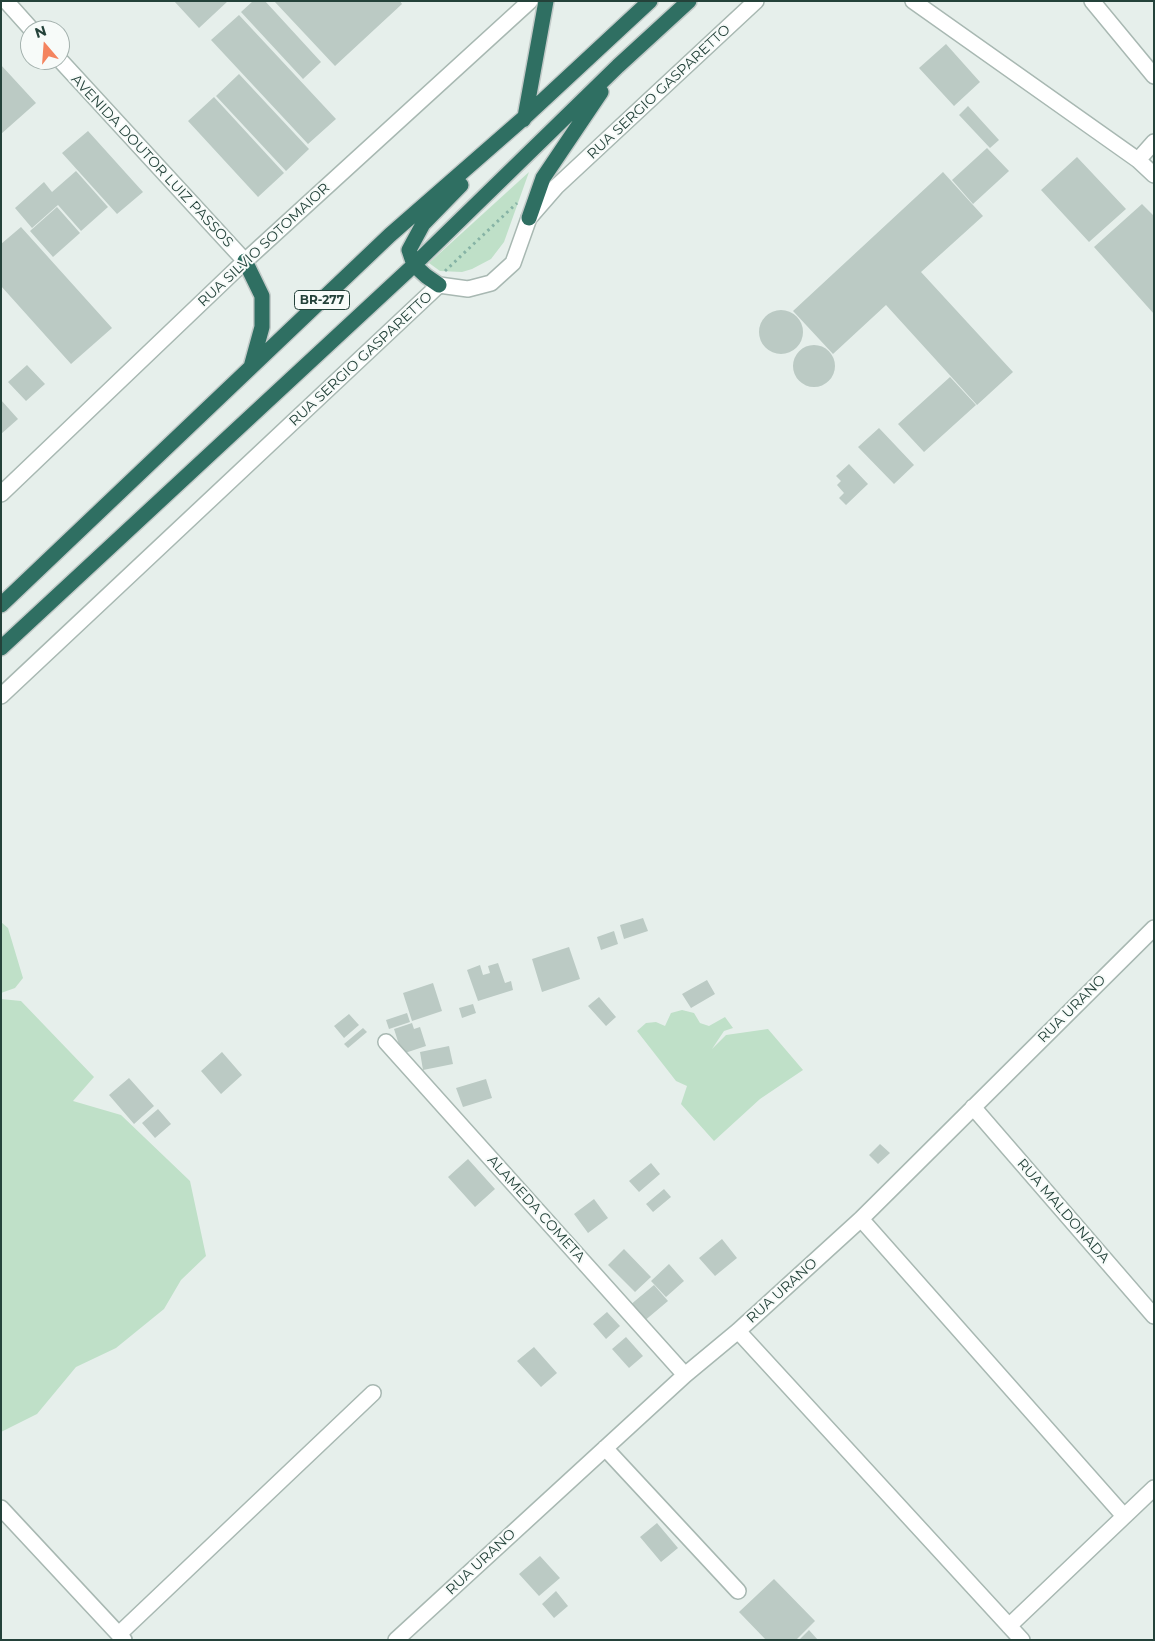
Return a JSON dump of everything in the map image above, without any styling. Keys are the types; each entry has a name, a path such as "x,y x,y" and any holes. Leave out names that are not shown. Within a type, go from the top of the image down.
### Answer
{"highway":[{"path":"439,285 414,266 409,250 424,224 525,117 546,1"},
{"name":"BR-277","path":"1,605 390,235 525,117 650,1"},
{"name":"BR-277","path":"1,648 414,266 618,66 689,1"},
{"path":"528,218 543,178 618,66"},
{"path":"245,261 262,296 262,327 250,369"}],"street":[{"path":"6,1 23,20"},
{"name":"RUA SILVIO SOTOMAIOR","path":"1,494 245,261 530,1"},
{"name":"RUA SERGIO GASPARETTO","path":"1,696 439,285 468,289 491,283 513,263 528,218 556,187 756,1"},
{"path":"913,1 1138,160 1154,175"},
{"path":"1092,1 1154,76"},
{"name":"AVENIDA DOUTOR LUIZ PASSOS","path":"69,70 245,261"},
{"path":"1138,160 1154,142"},
{"name":"RUA URANO","path":"396,1640 685,1375 738,1331 861,1219 1154,928"},
{"name":"ALAMEDA COMETA","path":"386,1042 685,1375"},
{"name":"RUA MALDONADA","path":"973,1107 1154,1316"},
{"path":"861,1219 1124,1516"},
{"path":"738,1331 1022,1640"},
{"path":"1,1508 122,1637 373,1393"},
{"path":"605,1448 738,1591"},
{"path":"1008,1626 1154,1488"}],"green space":[{"path":"529,172 504,242 491,259 462,272 440,271 429,263"},
{"path":"1,922 8,928 23,978 15,988 1,993"},
{"path":"1,999 21,1001 94,1077 73,1101 121,1115 190,1181 206,1256 181,1280 164,1309 116,1348 76,1367 37,1414 1,1432"},
{"path":"682,1010 694,1013 700,1023 709,1026 725,1017 733,1028 724,1031 712,1049 726,1035 768,1029 803,1070 760,1099 714,1141 681,1104 687,1086 676,1081 637,1031 646,1023 656,1022 665,1026 671,1013"}],"building":[{"path":"174,1 228,1 199,28"},
{"path":"253,1 265,1 321,62 303,79 241,12"},
{"path":"274,1 400,1 402,4 335,66"},
{"path":"239,15 336,119 308,144 211,40"},
{"path":"946,44 980,82 954,106 919,68"},
{"path":"1,65 36,103 1,134"},
{"path":"239,74 309,149 286,171 216,96"},
{"path":"214,97 284,173 258,197 188,121"},
{"path":"968,106 999,140 990,148 959,115"},
{"path":"88,131 143,192 117,214 62,153"},
{"path":"987,148 1009,171 973,204 952,180"},
{"path":"1077,157 1126,209 1089,242 1041,190"},
{"path":"76,171 108,207 81,231 58,205 32,228 15,208 44,182 52,192"},
{"path":"943,172 983,216 921,272 1013,372 977,405 886,305 833,354 793,311"},
{"path":"1142,204 1154,216 1154,314 1094,247"},
{"path":"57,207 80,233 53,257 30,231"},
{"path":"21,227 112,328 71,364 1,286 1,244"},
{"path":"781,310 793,314 799,320 803,332 799,344 793,350 781,354 769,350 763,344 759,332 763,320 769,314"},
{"path":"818,345 826,348 832,354 835,366 832,378 826,384 810,387 802,384 796,378 793,362 796,354 802,348"},
{"path":"27,365 45,384 26,401 8,382"},
{"path":"950,377 976,405 924,452 898,424"},
{"path":"1,400 18,419 1,434"},
{"path":"879,428 914,465 894,484 858,447"},
{"path":"849,464 868,484 846,505 839,498 844,493 837,485 841,481 836,476"},
{"path":"643,918 648,931 624,939 620,925"},
{"path":"614,931 618,944 601,950 597,937"},
{"path":"569,947 580,979 542,992 532,959"},
{"path":"498,963 505,983 511,981 513,990 478,1001 467,970 480,965 483,975 490,973 488,966"},
{"path":"707,980 715,994 691,1008 682,994"},
{"path":"433,983 442,1011 412,1021 403,993"},
{"path":"599,997 616,1017 606,1026 588,1006"},
{"path":"473,1004 476,1013 462,1018 459,1008"},
{"path":"407,1013 410,1022 389,1029 386,1020"},
{"path":"349,1014 359,1025 344,1038 334,1026"},
{"path":"412,1023 414,1029 420,1027 426,1046 402,1054 394,1029"},
{"path":"363,1028 367,1032 348,1048 344,1044"},
{"path":"449,1046 453,1064 423,1070 420,1052"},
{"path":"222,1052 242,1075 221,1094 201,1071"},
{"path":"129,1078 154,1106 134,1124 109,1095"},
{"path":"486,1079 492,1098 463,1107 456,1088"},
{"path":"158,1109 171,1124 155,1138 142,1123"},
{"path":"880,1144 890,1153 878,1164 869,1155"},
{"path":"468,1159 495,1189 475,1207 448,1177"},
{"path":"651,1163 660,1174 639,1192 629,1181"},
{"path":"664,1189 671,1197 653,1212 646,1204"},
{"path":"594,1199 608,1218 588,1233 574,1214"},
{"path":"722,1239 737,1258 715,1276 699,1258"},
{"path":"624,1249 651,1277 635,1292 608,1265"},
{"path":"669,1264 684,1281 666,1297 651,1281"},
{"path":"654,1285 668,1301 643,1322 629,1306"},
{"path":"607,1312 620,1326 606,1339 593,1324"},
{"path":"626,1337 643,1356 629,1368 612,1349"},
{"path":"534,1347 557,1373 541,1387 517,1361"},
{"path":"657,1523 678,1548 661,1562 640,1537"},
{"path":"540,1556 560,1578 539,1596 519,1574"},
{"path":"774,1579 815,1621 796,1640 766,1640 739,1612"},
{"path":"556,1591 568,1606 554,1618 542,1604"},
{"path":"809,1630 818,1640 799,1640"}]}
